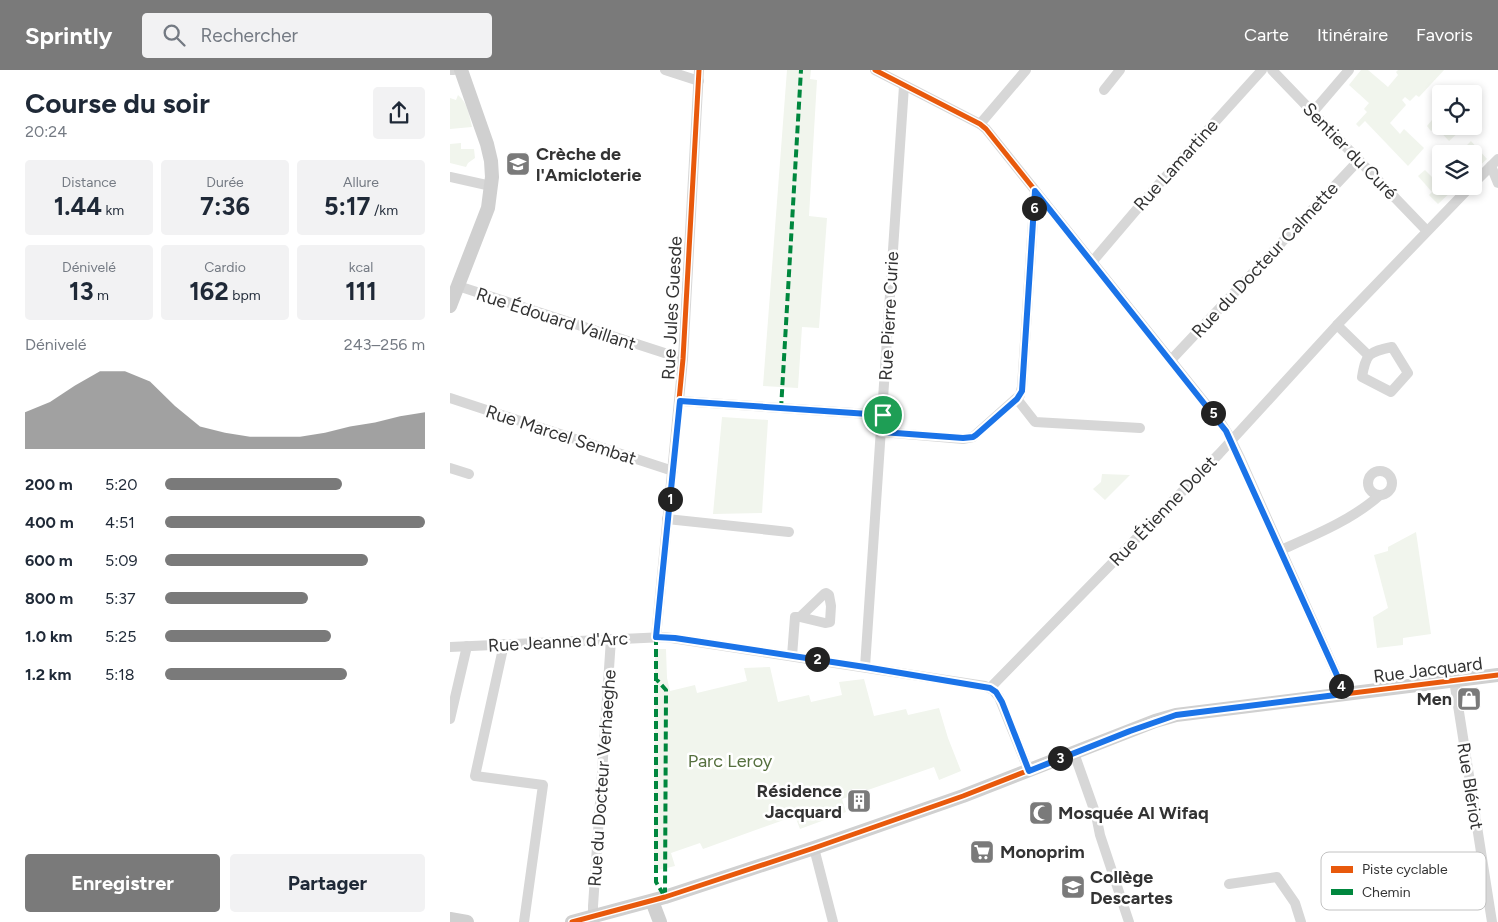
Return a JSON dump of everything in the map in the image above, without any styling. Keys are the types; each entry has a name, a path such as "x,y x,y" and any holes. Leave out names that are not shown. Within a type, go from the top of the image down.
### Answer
{"street":[{"path":"450,306 485,216 490,198 492,169 488,149 461,70"},
{"path":"665,70 699,81"},
{"name":"Rue Jules Guesde","path":"656,637 680,401 699,70"},
{"path":"875,70 980,124 1221,424 1231,440 1344,694"},
{"path":"980,124 1026,70"},
{"path":"1104,90 1120,70"},
{"name":"Rue Lamartine","path":"1092,262 1149,195 1262,70"},
{"name":"Sentier du Curé","path":"1272,70 1427,231"},
{"path":"1313,112 1349,70"},
{"name":"Rue Pierre Curie","path":"865,667 904,86"},
{"name":"Rue du Docteur Calmette","path":"1171,360 1359,160"},
{"path":"1495,162 1498,183"},
{"path":"1482,176 1495,162"},
{"path":"450,177 491,186"},
{"path":"882,432 963,438 973,437 1017,399 1022,387 1035,191"},
{"name":"Rue Étienne Dolet","path":"990,688 1231,440 1337,325 1462,195"},
{"name":"Rue Édouard Vaillant","path":"458,286 683,360"},
{"path":"1337,325 1368,355"},
{"path":"1392,347 1408,374 1391,392 1362,377 1368,355 1380,349 1392,347"},
{"name":"Rue Marcel Sembat","path":"450,398 673,471"},
{"path":"1017,399 1035,422 1140,428"},
{"path":"680,401 883,415"},
{"path":"450,468 469,474"},
{"path":"1281,550 1324,531 1370,504 1380,495"},
{"path":"667,519 789,532"},
{"path":"792,656 794,617 800,617"},
{"name":"Rue Jeanne d'Arc","path":"450,647 656,637 681,639 865,667 990,688"},
{"name":"Rue du Docteur Verhaeghe","path":"594,917 593,906 611,639"},
{"path":"504,644 475,776 543,785 524,922"},
{"path":"450,719 467,646"},
{"name":"Rue Jacquard","path":"572,922 652,901 814,848 963,796 1155,721 1187,713 1498,675"},
{"name":"Rue Blériot","path":"1454,680 1481,852"},
{"path":"990,688 996,692 1002,702 1029,771"},
{"path":"1074,753 1096,815 1100,835 1129,922"},
{"path":"814,848 833,922"},
{"path":"1229,884 1277,877 1295,903 1301,922"},
{"name":"Rue Blériot","path":"1486,884 1492,922"},
{"path":"652,901 660,922"},
{"path":"450,919 468,922"}],"green space":[{"path":"787,70 811,70 810,79 817,80 809,216 827,218 819,328 802,327 798,388 763,386"},
{"path":"1361,70 1368,70 1388,87 1398,75 1396,72 1398,70 1444,70 1419,97 1416,95 1410,101 1405,97 1402,100 1406,105 1390,123 1400,134 1404,129 1424,148 1408,166 1365,121 1359,127 1356,124 1367,112 1364,109 1369,103 1349,85"},
{"path":"458,95 466,105 472,127 450,129 450,98 456,100"},
{"path":"1432,120 1432,130 1427,126"},
{"path":"1443,135 1456,135 1449,141"},
{"path":"461,143 461,149 474,149 475,158 466,167 450,163 450,144"},
{"path":"1482,153 1487,159 1482,164"},
{"path":"1425,170 1432,177 1432,192 1418,176"},
{"path":"1432,192 1432,195 1448,195 1438,204 1429,195"},
{"path":"722,417 768,420 762,513 713,514"},
{"path":"1102,474 1130,475 1105,500 1093,489 1101,482"},
{"path":"1416,532 1431,634 1403,638 1403,645 1377,648 1373,617 1388,608 1374,555 1388,551 1388,547"},
{"name":"Parc Leroy","path":"655,649 666,649 667,678 670,691 695,685 697,693 747,681 744,668 770,667 778,702 809,695 811,702 842,695 839,682 864,679 874,716 906,709 908,715 939,708 961,771 939,780 934,767 842,799 846,812 800,829 795,816 703,849 700,843 671,853 675,866 654,871"}],"marked path":[{"path":"781,409 801,70"},
{"path":"680,401 883,415"},
{"path":"656,637 656,882 665,897 666,690 657,680"}],"cycle path":[{"path":"656,637 683,359 699,70"},
{"path":"875,70 980,124 986,129 1221,423 1240,458 1344,694"},
{"path":"572,922 665,897 814,848 963,796 1155,721 1176,715 1498,675"}],"place":[{"name":"Crèche de l'Amicloterie","path":"518,164"},
{"name":"Men","path":"1469,699"},
{"name":"Résidence Jacquard","path":"859,801"},
{"name":"Mosquée Al Wifaq","path":"1041,813"},
{"name":"Monoprim","path":"982,852"},
{"name":"Collège Descartes","path":"1073,887"}],"route":[{"path":"1035,191 1228,434 1344,694 1176,715 1029,771 1002,702 996,692 990,688 865,667 675,638 656,637 680,401 883,415 882,432 968,438 976,435 1020,395 1022,391 1035,191"}]}
